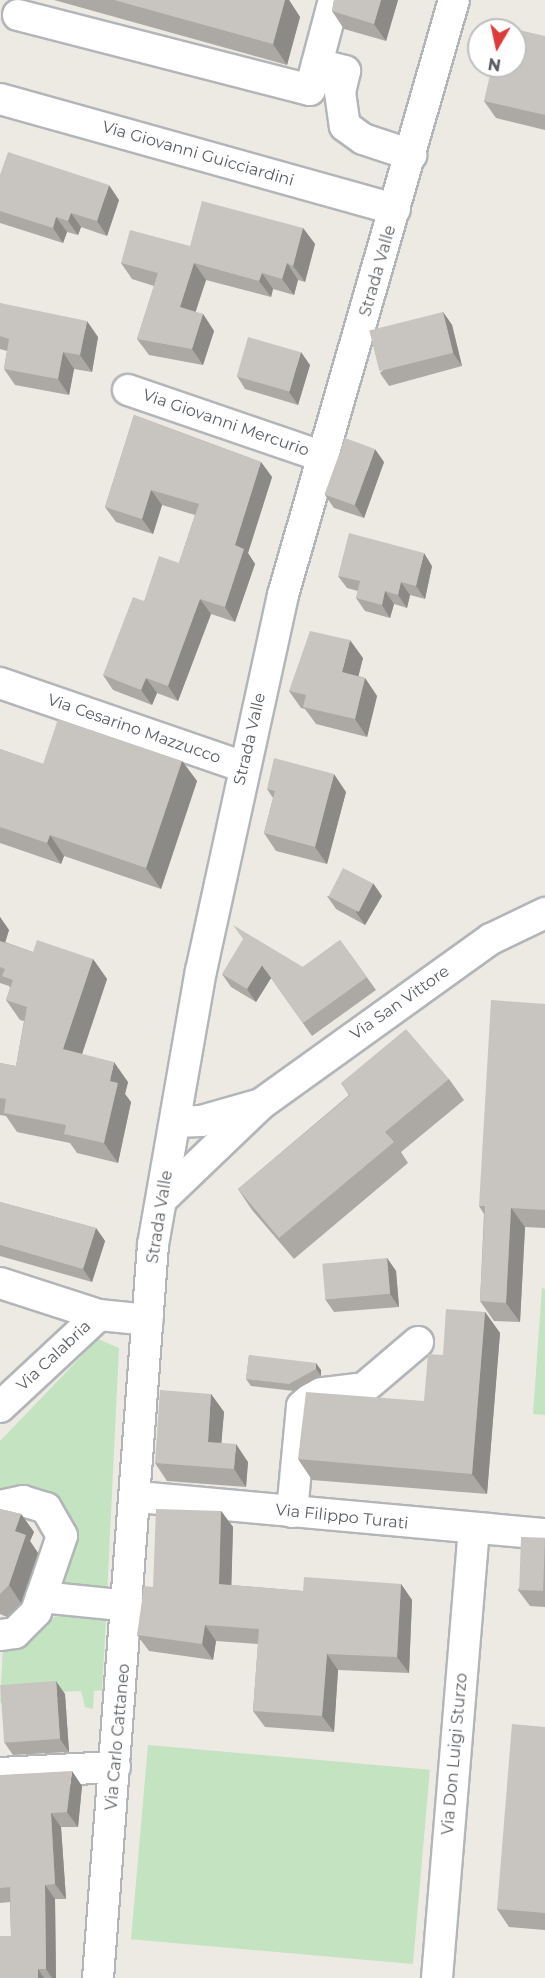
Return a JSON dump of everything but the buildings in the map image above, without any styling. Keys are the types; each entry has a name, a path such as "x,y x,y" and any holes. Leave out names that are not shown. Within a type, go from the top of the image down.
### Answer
{"street":[{"path":"18,15 310,90 334,0"},
{"name":"Strada Valle","path":"138,1497 148,1320 162,1199 244,766 283,595 454,0"},
{"path":"317,64 345,71 340,108 345,126 363,139 411,155"},
{"name":"Via Giovanni Guicciardini","path":"0,99 395,209"},
{"name":"Via Giovanni Mercurio","path":"128,390 324,457"},
{"name":"Via Cesarino Mazzucco","path":"13,688 244,766"},
{"name":"Via San Vittore","path":"162,1199 261,1104 491,939 545,913"},
{"name":"Via San Vittore","path":"175,1122 201,1121 261,1104"},
{"path":"0,1283 99,1315"},
{"name":"Via Calabria","path":"0,1407 99,1315 148,1320"},
{"path":"292,1512 302,1406 316,1394 364,1388 418,1342"},
{"name":"Via Filippo Turati","path":"138,1497 474,1530 545,1534"},
{"name":"Via Carlo Cattaneo","path":"98,1978 138,1497"},
{"path":"0,1506 23,1501 46,1509 58,1522 62,1536 36,1612 15,1633 0,1635"},
{"name":"Via Don Luigi Sturzo","path":"437,1978 474,1530"},
{"path":"41,1597 129,1606"},
{"path":"0,1773 115,1767"}],"green space":[{"path":"542,1288 545,1289 545,1415 533,1414"},
{"path":"98,1339 119,1348 107,1596 77,1593 63,1580 49,1507 0,1502 0,1441"},
{"path":"56,1616 106,1618 102,1690 94,1691 93,1709 85,1707 81,1691 6,1694 0,1704 3,1646"},
{"path":"148,1745 430,1770 413,1964 131,1939"}]}
